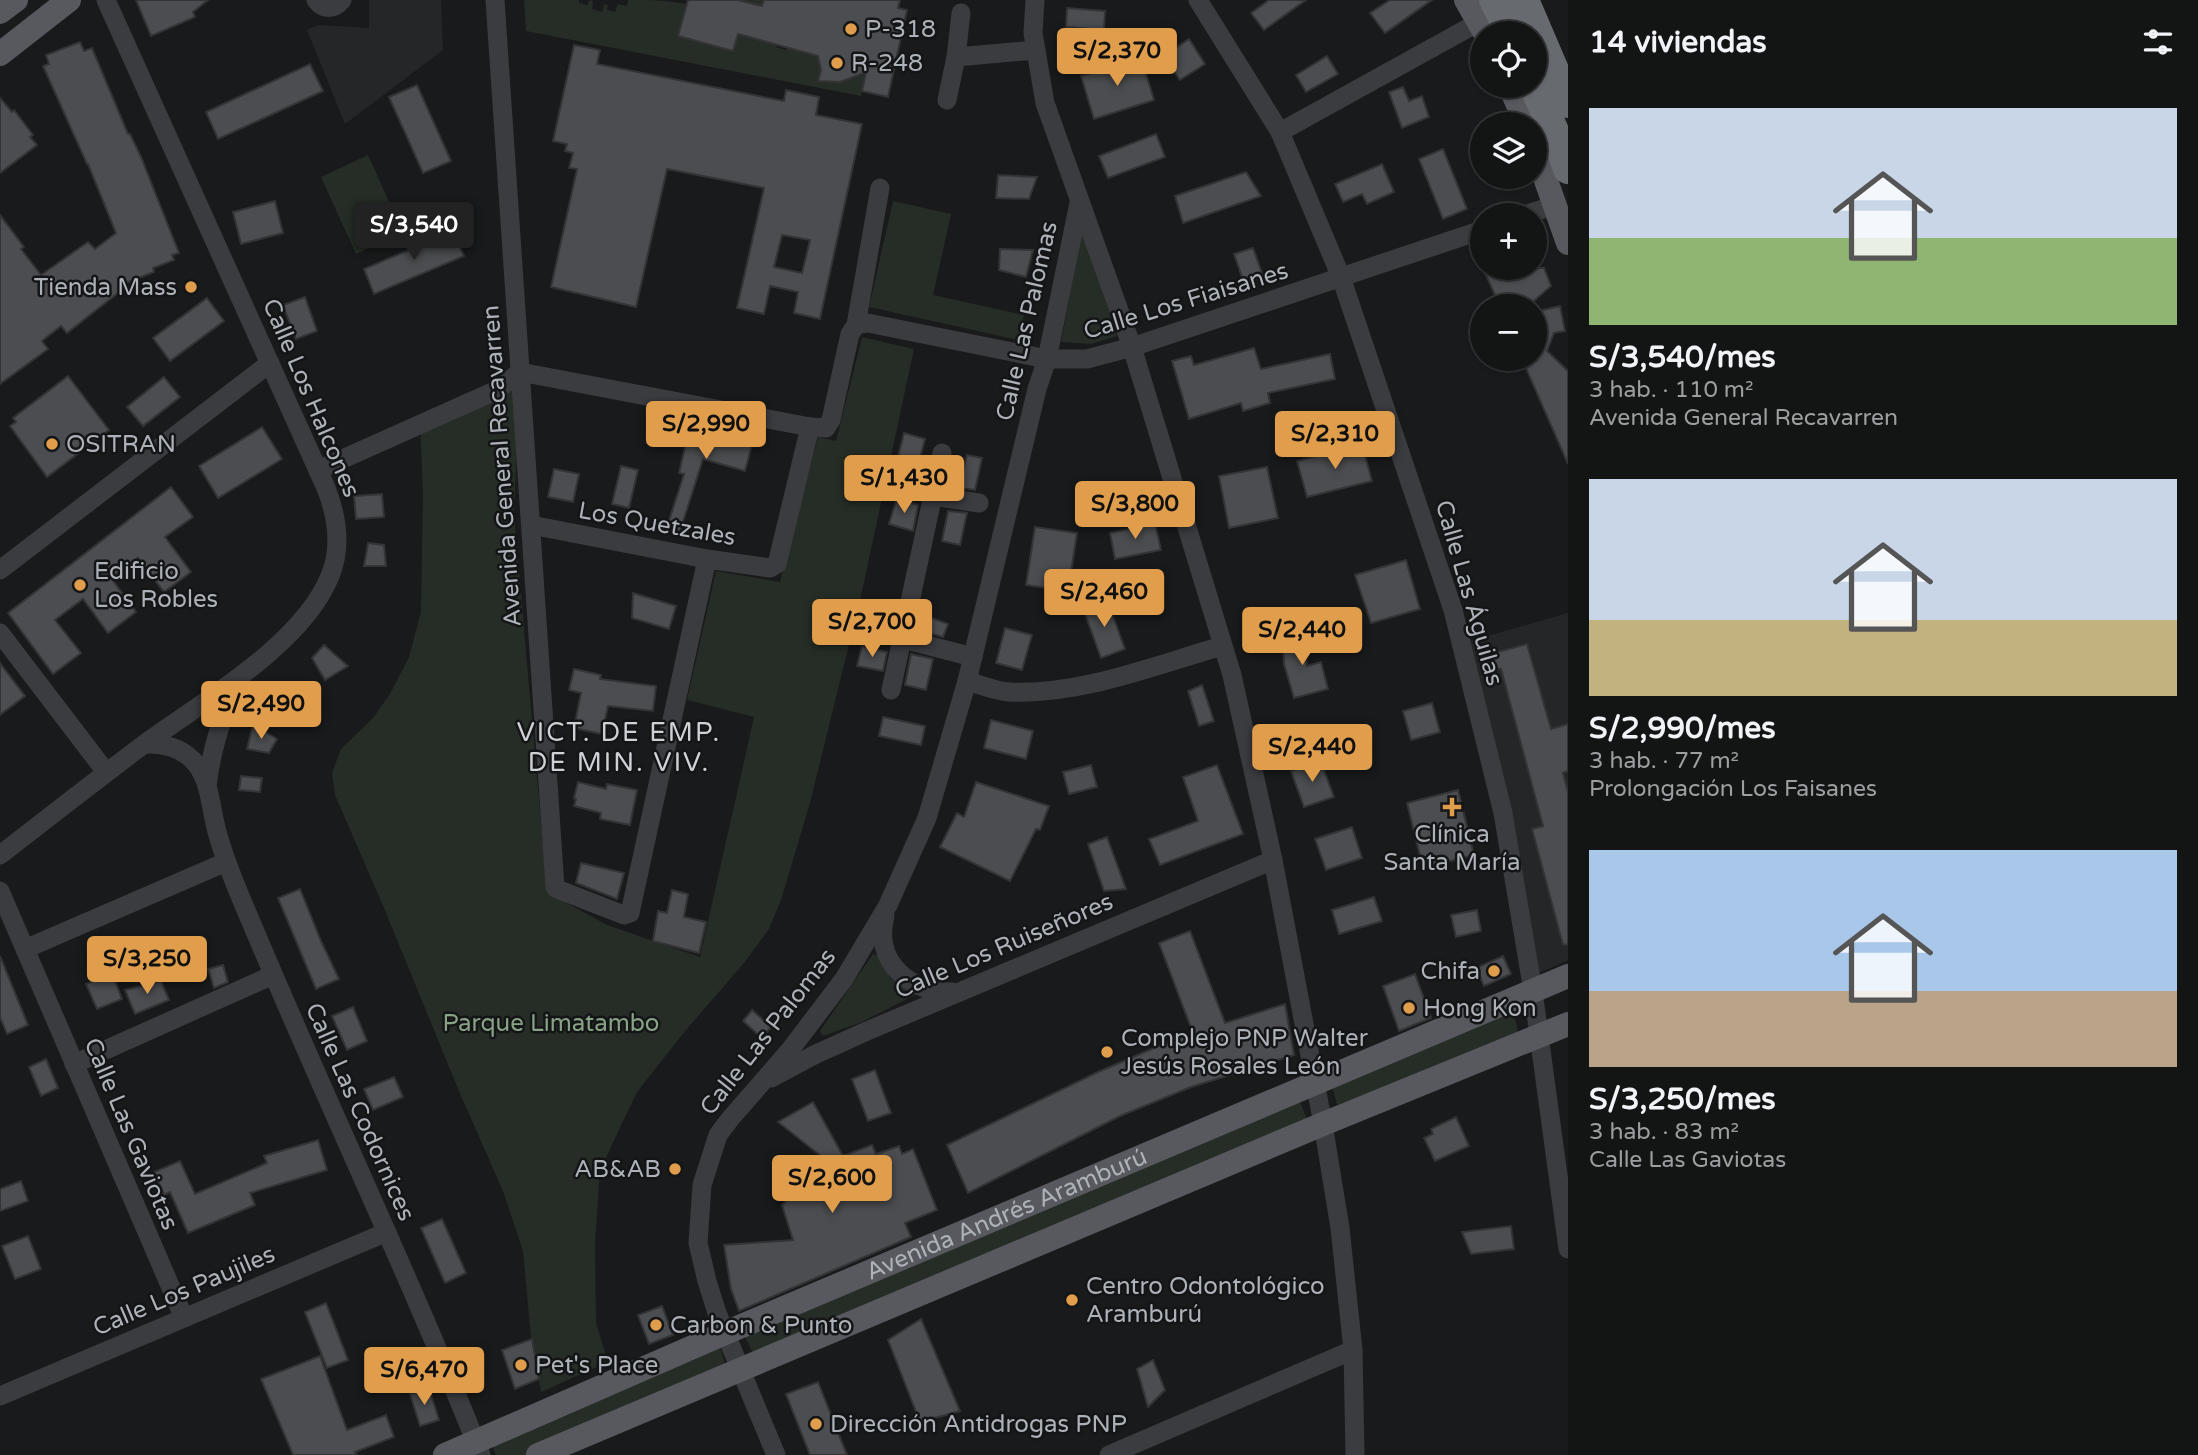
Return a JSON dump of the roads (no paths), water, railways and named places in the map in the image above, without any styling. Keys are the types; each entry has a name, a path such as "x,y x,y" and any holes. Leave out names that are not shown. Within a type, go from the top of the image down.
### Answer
{"highway":[{"path":"1524,0 1568,103"},
{"path":"1539,98 1568,169"}],"main road":[{"path":"0,12 16,0"},
{"path":"0,54 69,0"},
{"path":"1466,0 1486,18"},
{"path":"1547,183 1568,243"},
{"name":"Avenida Andrés Aramburú","path":"445,1455 478,1448 726,1333 1568,976"},
{"name":"Avenida Andrés Aramburú","path":"538,1455 1323,1124 1568,1024"}],"street":[{"name":"Calle Los Halcones","path":"0,855 106,772 268,653 298,625 319,598 331,575 336,553 337,528 331,501 106,0"},
{"path":"316,0 320,5 329,8 338,5 342,0"},
{"name":"Avenida General Recavarren","path":"495,0 555,887 627,916 630,913 707,559"},
{"name":"Calle Las Palomas","path":"776,1455 707,1280 698,1243 702,1185 718,1135 790,1050 844,979 888,905 927,818 967,681 1046,359 1079,202 1047,113 1033,33 1035,0"},
{"name":"Calle Las Águilas","path":"1206,3 1280,132 1341,277 1453,610 1503,813 1540,1036 1568,1249"},
{"path":"947,100 961,13"},
{"path":"1280,132 1486,18"},
{"path":"956,57 1035,50"},
{"path":"318,470 497,390 520,372 810,428 826,428 830,424 850,334 856,325 880,188"},
{"path":"1079,202 1132,347 1232,676 1273,860 1340,1228 1353,1350 1355,1455"},
{"path":"1547,208 1555,205"},
{"name":"Calle Los Fiaisanes","path":"856,325 868,323 1046,359 1087,359 1132,347 1470,234"},
{"path":"0,570 270,363"},
{"name":"Los Quetzales","path":"531,525 707,559 770,568 777,564 810,428"},
{"path":"891,690 942,453"},
{"path":"933,496 979,503"},
{"path":"0,633 106,772"},
{"path":"902,639 973,657"},
{"path":"967,681 1007,692 1049,692 1080,687 1222,646"},
{"name":"Calle Las Codornices","path":"207,786 218,727 229,699 244,673"},
{"name":"Calle Las Codornices","path":"145,744 168,745 187,755 199,768 207,786 226,862 273,975 423,1313 478,1448"},
{"name":"Calle Los Ruiseñores","path":"758,1086 814,1055 1273,860"},
{"path":"25,949 226,862"},
{"name":"Calle Las Gaviotas","path":"0,891 184,1318"},
{"path":"888,905 883,920 886,953 905,979 919,988 935,992 968,988"},
{"path":"74,1064 273,975"},
{"name":"Calle Los Paujiles","path":"0,1396 387,1232"},
{"path":"1109,1455 1353,1350"}],"place":[{"name":"P-318","path":"851,29"},
{"name":"R-248","path":"837,63"},
{"name":"Tienda Mass","path":"191,287"},
{"name":"OSITRAN","path":"52,444"},
{"name":"Edificio Los Robles","path":"80,585"},
{"name":"Clínica Santa María","path":"1452,807"},
{"name":"Chifa","path":"1494,971"},
{"name":"Hong Kon","path":"1409,1008"},
{"name":"Complejo PNP Walter Jesús Rosales León","path":"1107,1052"},
{"name":"AB&AB","path":"675,1169"},
{"name":"Centro Odontológico Aramburú","path":"1072,1300"},
{"name":"Carbon & Punto","path":"656,1325"},
{"name":"Pet's Place","path":"521,1365"},
{"name":"Dirección Antidrogas PNP","path":"816,1424"}],"district":[{"name":"VICT. DE EMP. DE MIN. VIV.","path":"619,747"}],"park label":[{"name":"Parque Limatambo","path":"551,1023"}]}
